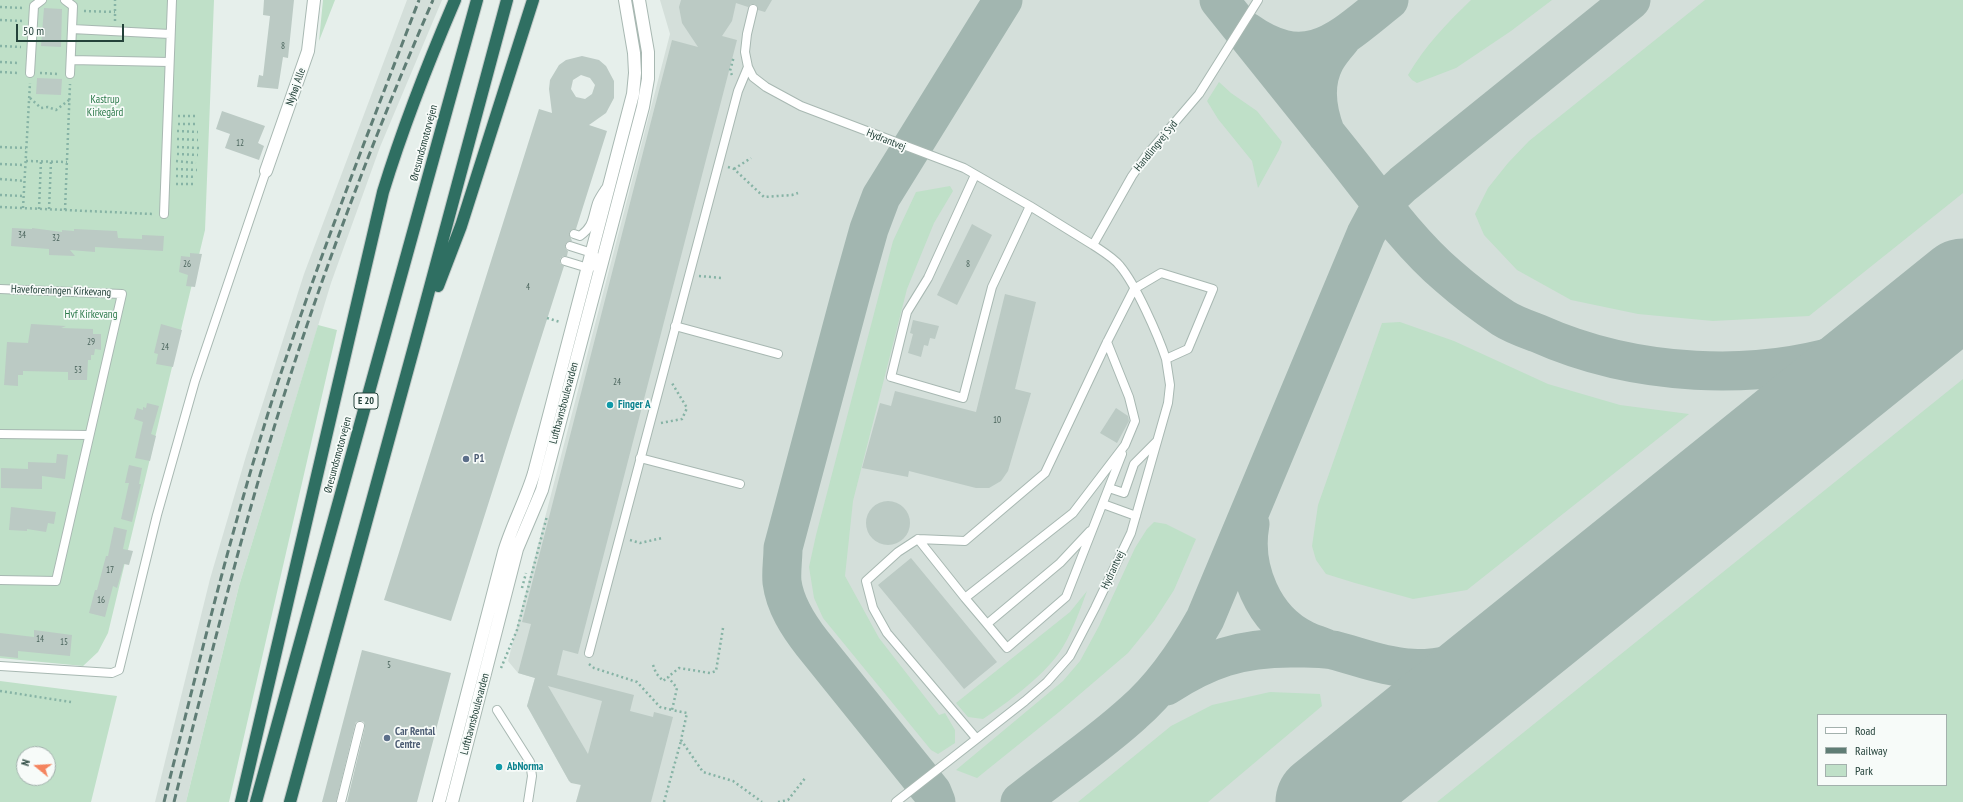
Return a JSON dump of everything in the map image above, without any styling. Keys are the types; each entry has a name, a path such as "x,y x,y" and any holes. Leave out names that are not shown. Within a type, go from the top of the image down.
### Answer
{"highway":[{"path":"241,802 383,192 399,140 424,73 455,0"},
{"name":"Øresundsmotorvejen","path":"256,802 477,0"},
{"path":"290,802 416,343 507,0"},
{"path":"416,343 461,226 533,0"}],"street":[{"name":"Nyhøj Alle","path":"266,171 308,51 314,0"},
{"name":"Lufthavnsboulevarden","path":"439,802 504,552 534,473 633,94 635,73 634,53 626,0"},
{"name":"Lufthavnsboulevarden","path":"452,802 517,549 542,490 643,107 648,79 648,52 639,0"}],"lane":[{"path":"30,73 34,6 42,0"},
{"path":"65,0 73,6 70,74"},
{"path":"164,214 172,0"},
{"name":"Handlingvej Syd","path":"1094,245 1146,156 1199,94 1258,0"},
{"path":"589,653 718,164 738,91 748,67 745,52 753,9"},
{"path":"72,29 170,34"},
{"path":"71,60 169,62"},
{"name":"Hydrantvej","path":"748,67 753,77 766,88 801,106 964,168 1094,245"},
{"path":"0,666 112,674 119,670 157,515 195,381 266,171"},
{"path":"975,175 928,278 907,312 890,377 963,398 992,287 1030,206"},
{"path":"574,234 580,236 588,230 592,222 597,202 611,180"},
{"path":"1094,245 1120,266 1134,289"},
{"path":"565,261 588,268 602,264 592,252 570,246"},
{"path":"976,738 887,633 873,608 866,581 898,552 918,538 965,541 1045,473 1107,342 1134,289 1161,273 1213,289 1188,349 1166,358"},
{"name":"Haveforeningen Kirkevang","path":"0,289 122,294 56,581 0,580"},
{"name":"Hydrantvej","path":"896,802 1036,691 1070,656 1128,540 1168,403 1170,384 1166,358 1162,346 1134,289"},
{"path":"675,326 778,354"},
{"path":"918,538 965,598 1007,648 1066,597 1135,421 1129,397 1107,342"},
{"path":"0,434 89,435"},
{"path":"1109,488 1124,493 1134,464 1158,440"},
{"path":"965,598 1072,513 1125,445"},
{"path":"640,458 740,484"},
{"path":"1103,504 1136,516"},
{"path":"987,624 1060,563 1094,528"},
{"path":"497,710 530,762 532,776 528,802"},
{"path":"341,802 360,726"}],"path":[{"path":"115,0 115,31"},
{"path":"0,7 34,9"},
{"path":"73,10 115,12"},
{"path":"0,20 33,22"},
{"path":"0,46 32,47"},
{"path":"0,62 31,64"},
{"path":"0,72 70,74 65,210"},
{"path":"23,208 30,73"},
{"path":"29,98 41,108 48,107 56,110 69,100"},
{"path":"166,150 197,116"},
{"path":"166,150 198,124"},
{"path":"166,150 198,132"},
{"path":"166,150 198,140"},
{"path":"0,147 26,148"},
{"path":"166,150 199,148"},
{"path":"166,150 198,155"},
{"path":"166,150 196,163"},
{"path":"166,150 197,170"},
{"path":"166,150 196,177"},
{"path":"166,150 196,184"},
{"path":"734,169 752,158"},
{"path":"26,161 67,162"},
{"path":"39,209 41,161"},
{"path":"49,209 51,162"},
{"path":"0,164 26,165"},
{"path":"718,164 734,169 764,197 798,193"},
{"path":"0,179 25,181"},
{"path":"0,195 24,196"},
{"path":"0,207 164,214"},
{"path":"649,423 662,423 682,419 687,408 666,372 663,372"},
{"path":"619,537 640,543 662,538"},
{"path":"653,665 656,673 663,681 679,668 710,673 716,671 723,628"},
{"path":"664,802 687,713 672,710 677,688 668,677"},
{"path":"0,691 71,702"},
{"path":"681,740 703,772 733,781 762,802"},
{"path":"778,802 788,800 806,777"}],"shaded area":[{"path":"407,0 442,0 380,147 331,283 239,586 186,802 155,802 210,579 246,456 304,274"},
{"path":"660,0 1963,0 1963,802 576,802 583,775 569,781 527,706 535,678 518,673 508,661 670,34"}],"green space":[{"path":"0,0 214,0 205,230 108,633 98,652 83,666 0,658"},
{"path":"323,0 335,0 319,41"},
{"path":"1471,0 1552,0 1511,31 1456,68 1417,83 1412,80 1408,75 1422,54 1445,26"},
{"path":"1705,0 1963,0 1963,193 1809,316 1713,321 1638,314 1571,300 1517,270 1484,235 1475,214 1488,188 1508,163 1529,141"},
{"path":"1219,82 1231,93 1257,111 1282,142 1258,188 1252,161 1218,119 1207,101"},
{"path":"950,186 953,191 934,223 907,289 853,501 845,576 879,638 939,715 945,713 955,730 955,743 938,754 931,750 823,618 814,598 809,567 816,535 893,241 916,192"},
{"path":"1400,322 1454,341 1548,384 1620,405 1689,414 1467,590 1413,599 1326,574 1316,560 1312,546 1318,505 1382,323"},
{"path":"318,325 337,330 229,802 186,802 239,586"},
{"path":"1963,379 1963,802 1437,802"},
{"path":"1154,522 1166,524 1196,539 1174,590 1154,621 1128,653 1059,712 977,778 956,770 1063,681 1080,661 1099,626 1135,548 1147,529"},
{"path":"1087,591 1068,638 1059,653 1044,671 1013,698 983,719 968,717 956,703 1070,612"},
{"path":"0,681 117,696 91,802 0,802"},
{"path":"1270,692 1320,694 1322,706 1208,802 1078,802 1171,726 1212,705"}],"building":[{"path":"264,0 294,0 288,58 283,57 278,89 257,87 259,75 263,76 270,16 263,15"},
{"name":"Finger A","path":"681,0 772,0 765,12 758,10 755,4 751,4 748,7 736,3 732,21 722,36 737,40 578,654 563,650 557,675 634,695 630,711 653,717 654,712 673,717 651,802 576,802 581,785 571,783 569,781 527,706 535,678 518,673 531,624 522,622 672,40 698,47 682,23 679,7","holes":["548,686 602,701 588,754"]},
{"path":"44,8 62,9 61,47 41,46"},
{"name":"P1","path":"582,56 599,60 606,66 614,81 614,98 606,113 589,125 607,131 576,229 571,230 569,233 572,241 567,242 565,245 568,251 567,256 563,256 560,259 560,263 564,266 451,621 384,600 539,109 552,113 549,89 550,80 559,65 566,60","holes":["581,75 590,78 595,85 592,94 585,99 576,97 571,89 573,80"]},
{"path":"37,78 62,79 61,95 36,94"},
{"path":"222,111 265,126 258,143 264,146 259,160 225,148 230,134 216,129"},
{"path":"972,224 992,235 957,305 937,295"},
{"path":"12,228 32,228 62,232 62,230 74,231 74,229 117,231 118,238 142,239 142,235 164,236 163,251 95,247 95,252 70,250 75,256 49,255 49,249 11,246"},
{"path":"190,253 202,254 195,287 186,286 188,275 179,272 181,256 190,257"},
{"path":"1005,294 1036,302 1015,389 1031,393 1008,471 1001,481 989,488 976,488 909,471 908,477 862,468 880,403 891,406 895,391 976,412"},
{"path":"913,320 939,326 935,339 930,338 928,346 924,345 921,357 908,353 913,334 910,333"},
{"path":"31,324 66,326 61,328 93,329 93,334 101,334 101,350 95,349 94,355 91,355 91,360 88,360 87,380 68,380 68,372 23,371 23,375 18,375 18,386 4,385 7,342 28,343"},
{"path":"161,324 182,330 173,367 156,364 158,354 154,353"},
{"path":"147,403 159,406 151,434 156,436 150,461 135,458 143,422 134,419 137,408 143,410 143,407 146,408"},
{"path":"1116,408 1128,416 1129,421 1117,443 1100,433"},
{"path":"57,454 68,455 65,479 42,476 42,489 1,488 1,468 28,469 28,462 56,463"},
{"path":"129,465 142,468 139,484 141,484 132,522 121,519 129,483 125,483"},
{"path":"884,501 892,501 904,507 910,519 910,527 904,539 892,545 884,545 872,539 866,527 866,519 872,507"},
{"path":"11,507 56,512 54,524 48,523 46,532 27,529 27,531 9,530"},
{"path":"114,527 127,530 123,549 133,551 129,565 124,564 117,588 113,586 105,617 89,613 106,556 108,556"},
{"path":"911,558 997,662 964,689 878,585"},
{"path":"34,630 72,635 70,656 18,651 18,658 0,656 0,633 34,637"},
{"name":"Car Rental Centre","path":"362,650 451,673 417,802 347,802 365,727 364,722 361,721 356,722 355,725 336,802 322,802"}],"taxiway":[{"path":"936,802 932,792 812,643 797,622 789,607 782,582 783,548 853,286 869,229 881,197 1003,0"},
{"path":"1219,0 1391,216 1419,248 1433,263 1468,293 1503,318 1520,327 1574,347 1613,359 1654,366 1696,370 1737,371 1778,367 1818,360 1857,349 1899,329 1963,285"},
{"path":"1246,31 1268,44 1288,50 1306,51 1322,47 1339,39 1389,0"},
{"path":"1020,802 1120,725 1144,703 1164,681 1198,632 1205,619 1366,234 1382,204 1403,184 1631,0"},
{"path":"1326,134 1320,116 1318,98 1319,79 1321,70 1327,58 1342,38"},
{"path":"1250,524 1248,541 1249,558 1253,575 1267,606 1278,620 1290,631 1305,640 1325,648"},
{"path":"1166,686 1211,662 1225,657 1256,650 1322,648 1397,667 1418,669 1441,667 1477,658 1498,650 1545,623"}],"runway":[{"path":"1324,802 1963,287"}],"railway":[{"path":"164,802 231,540 277,385 328,240 419,0"},
{"path":"174,802 213,646 255,491 286,389 336,241 373,144 433,0"}],"place":[{"name":"Finger A","path":"610,405"},
{"name":"P1","path":"466,459"},
{"name":"Car Rental Centre","path":"387,738"},
{"name":"AbNorma","path":"499,767"}],"park label":[{"name":"Kastrup Kirkegård","path":"105,106"},
{"name":"Hvf Kirkevang","path":"91,315"}]}
